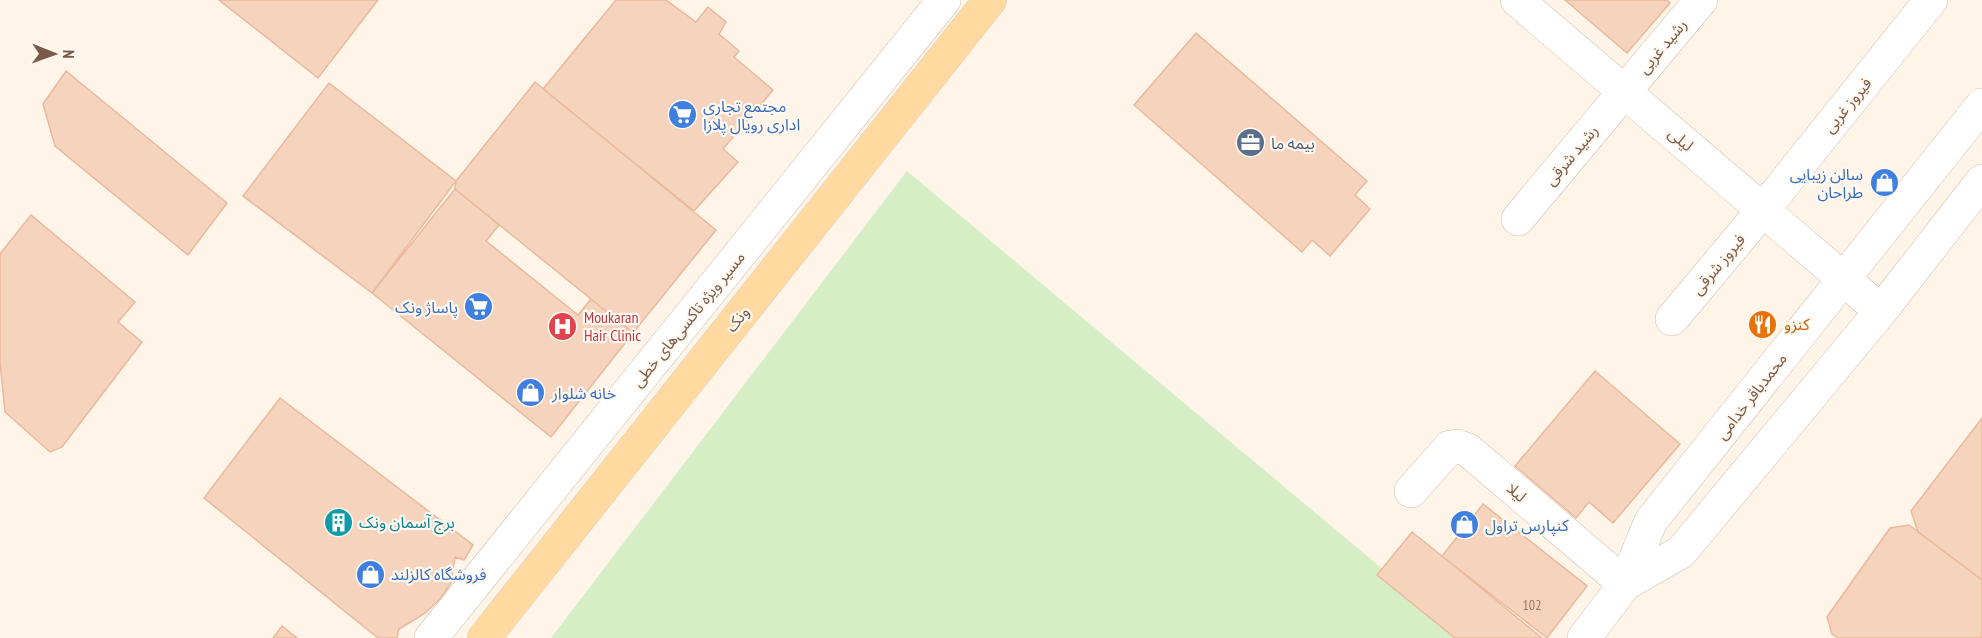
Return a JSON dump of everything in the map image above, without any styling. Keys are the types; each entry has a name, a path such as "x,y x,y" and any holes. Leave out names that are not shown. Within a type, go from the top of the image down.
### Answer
{"main road":[{"name":"ونک","path":"484,638 990,0"}],"street":[{"name":"مسیر ویژه تاکسی‌های خطی","path":"431,638 944,0"},
{"name":"لیلی","path":"1517,0 1881,311"},
{"name":"رشید غربی","path":"1624,92 1701,0"},
{"name":"فیروز غربی","path":"1763,210 1931,0"},
{"name":"رشید شرقی","path":"1518,219 1624,92"},
{"name":"محمدباقر خدامی","path":"1584,638 1625,584 1651,521 1982,105"},
{"name":"محمدباقر خدامی","path":"1625,584 1681,552 1881,311 1982,181"},
{"name":"فیروز شرقی","path":"1672,319 1763,210"},
{"name":"لیلا","path":"1411,491 1450,447 1468,450 1625,584"}],"green space":[{"path":"907,171 1465,638 551,638"}],"building":[{"path":"219,0 378,0 318,78"},
{"path":"616,0 666,0 696,22 708,7 726,22 719,34 739,51 734,57 773,90 723,149 738,162 694,211 543,89"},
{"path":"1565,0 1667,0 1670,3 1627,53"},
{"name":"بیمه ما","path":"1196,33 1367,181 1355,195 1370,209 1330,256 1312,240 1302,252 1134,105"},
{"path":"66,71 227,203 188,255 55,146 43,104"},
{"path":"535,82 716,230 633,333 455,189 456,181"},
{"path":"329,83 456,181 372,293 243,196"},
{"name":"پاساژ ونک","path":"455,189 499,225 486,241 578,315 591,299 633,333 551,437 372,293"},
{"path":"31,215 135,302 118,322 142,342 62,447 50,452 5,412 0,363 0,254"},
{"path":"1595,371 1680,444 1613,523 1589,502 1576,518 1515,466"},
{"name":"برج آسمان ونک","path":"280,398 473,545 464,560 455,557 451,583 441,598 424,614 399,629 397,638 378,638 204,498"},
{"path":"1982,418 1982,580 1918,532 1911,511"},
{"path":"1483,504 1587,586 1547,638 1442,556"},
{"path":"1909,525 1982,580 1982,638 1838,638 1832,634 1827,617 1890,528"},
{"path":"1412,532 1542,638 1455,638 1377,575"},
{"path":"282,626 297,638 273,638"}],"place":[{"name":"مجتمع تجاری اداری رویال پلازا","path":"682,115"},
{"name":"بیمه ما","path":"1250,143"},
{"name":"سالن زیبایی طراحان","path":"1884,183"},
{"name":"پاساژ ونک","path":"479,307"},
{"name":"کنزو","path":"1763,324"},
{"name":"Moukaran Hair Clinic","path":"563,326"},
{"name":"خانه شلوار","path":"531,393"},
{"name":"برج آسمان ونک","path":"338,522"},
{"name":"کنپارس تراول","path":"1464,525"},
{"name":"فروشگاه کالزلند","path":"370,574"}]}
